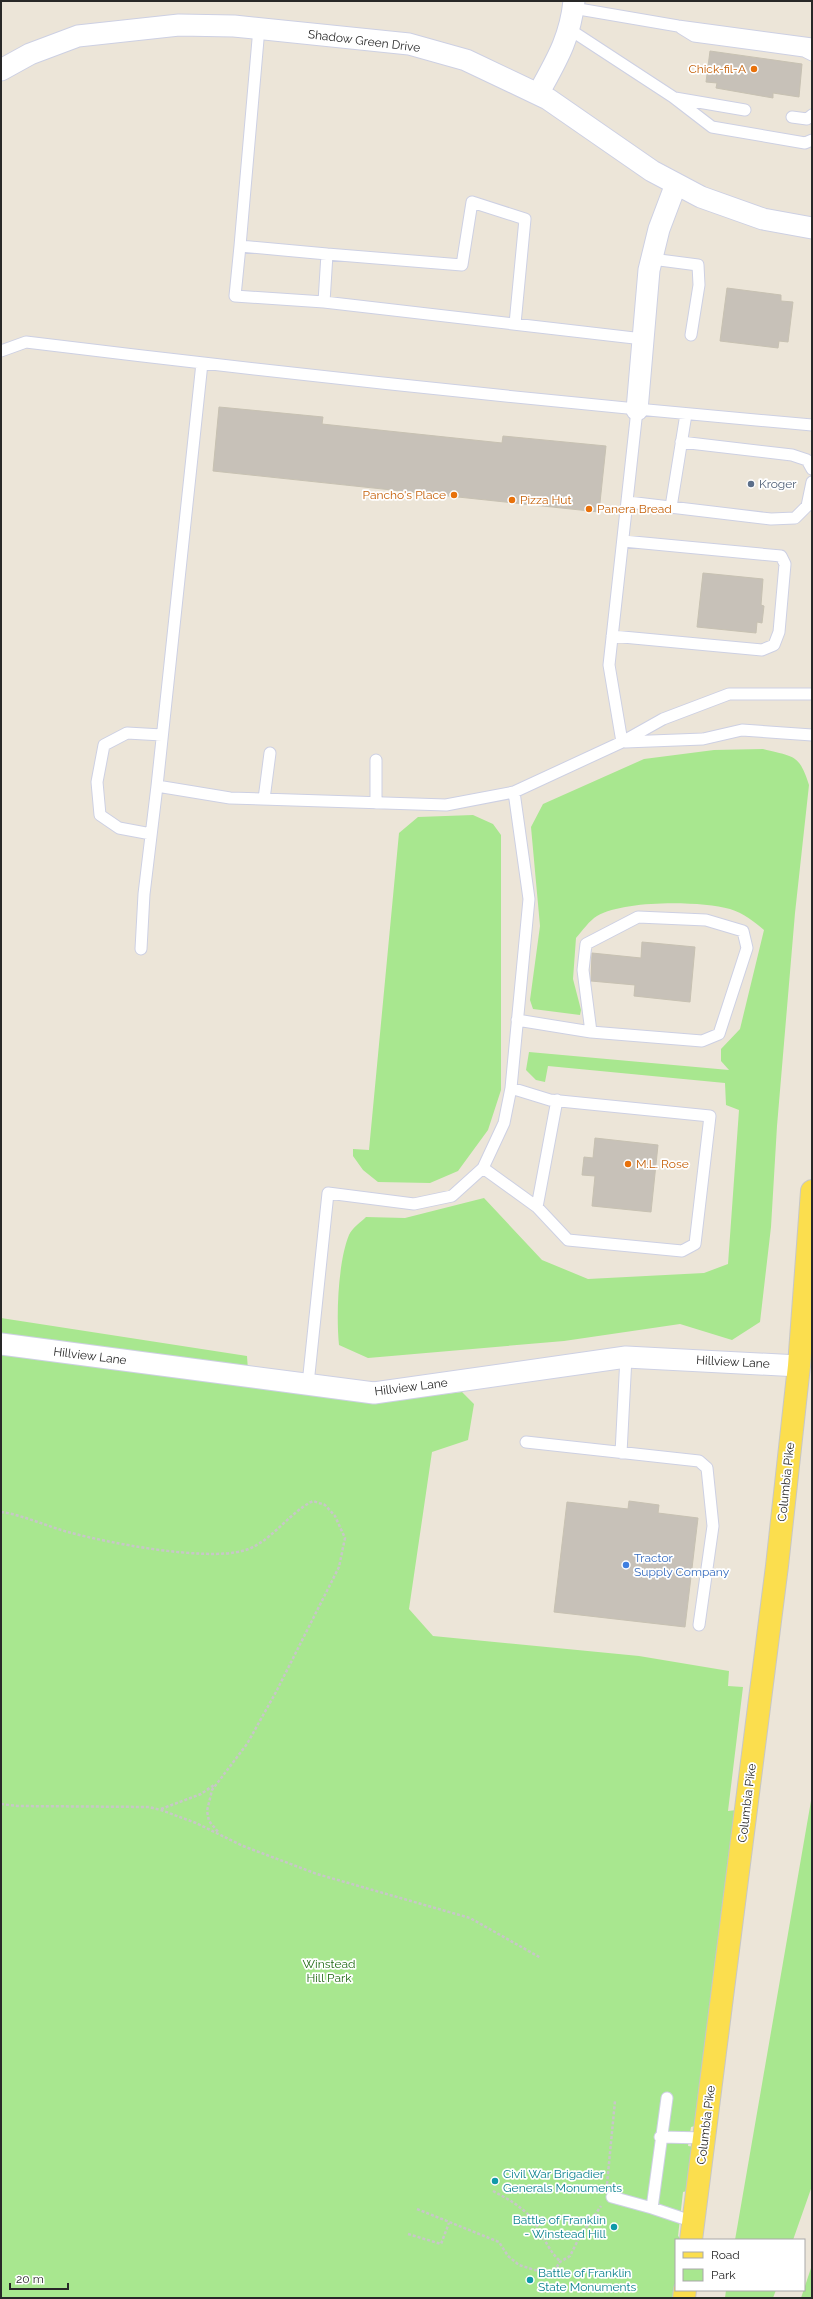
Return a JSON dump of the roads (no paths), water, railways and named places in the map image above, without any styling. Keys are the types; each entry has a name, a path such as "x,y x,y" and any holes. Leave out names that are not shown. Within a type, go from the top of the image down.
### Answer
{"main road":[{"name":"Columbia Pike","path":"692,2231 777,1566 805,1367 812,1190"}],"street":[{"path":"538,94 564,44 569,29 573,4"},
{"name":"Shadow Green Drive","path":"1,70 30,54 78,36 179,25 260,28 409,44 466,60 538,94 652,171 701,197 763,219 812,228"},
{"path":"637,410 652,259 659,229 676,184"},
{"name":"Hillview Lane","path":"1,1344 377,1393 626,1357 805,1367"}],"lane":[{"path":"573,4 678,26 812,44"},
{"path":"678,26 694,36 804,51 812,55"},
{"path":"260,28 236,296 324,302 643,339"},
{"path":"569,29 673,97 712,127 805,142 812,140"},
{"path":"673,97 745,110"},
{"path":"792,117 807,119 812,115"},
{"path":"240,246 462,265 472,202 524,219 515,324"},
{"path":"324,302 327,254"},
{"path":"652,259 698,265 698,285 692,335"},
{"path":"1,351 26,342 202,363 637,410 812,425"},
{"path":"140,949 202,363"},
{"path":"622,742 609,665 637,410"},
{"path":"671,507 686,414"},
{"path":"681,442 792,455 807,460 812,469"},
{"path":"628,502 771,519 795,518 806,506 812,482"},
{"path":"612,636 762,650 774,645 779,632 785,564 781,556 623,541"},
{"path":"157,786 230,798 446,805 514,792 622,742 662,719 729,694 812,694"},
{"path":"622,742 704,739 742,730 812,735"},
{"path":"151,834 119,828 100,815 97,782 104,745 128,733 162,735"},
{"path":"264,799 270,753"},
{"path":"376,760 376,803"},
{"path":"308,1384 328,1193 414,1204 452,1196 483,1168 504,1123 511,1088 529,899 514,792"},
{"path":"517,1020 591,1032 702,1041 719,1034 747,948 743,931 706,920 638,917 586,944 583,970 591,1032"},
{"path":"483,1168 537,1206 568,1240 682,1251 695,1244 710,1116 557,1100 511,1088"},
{"path":"537,1206 557,1100"},
{"path":"621,1453 626,1357"},
{"path":"526,1442 699,1461 707,1468 713,1526 698,1625"},
{"path":"652,2208 660,2137 667,2098"},
{"path":"660,2137 704,2138"},
{"path":"612,2197 652,2208 692,2231"}],"place":[{"name":"Chick-fil-A","path":"754,69"},
{"name":"Kroger","path":"751,484"},
{"name":"Pancho's Place","path":"454,495"},
{"name":"Pizza Hut","path":"512,500"},
{"name":"Panera Bread","path":"589,509"},
{"name":"M.L. Rose","path":"628,1164"},
{"name":"Tractor Supply Company","path":"626,1565"},
{"name":"Civil War Brigadier Generals Monuments","path":"495,2181"},
{"name":"Battle of Franklin - Winstead Hill","path":"614,2227"},
{"name":"Battle of Franklin State Monuments","path":"530,2280"}],"park label":[{"name":"Winstead Hill Park","path":"329,1971"}]}
